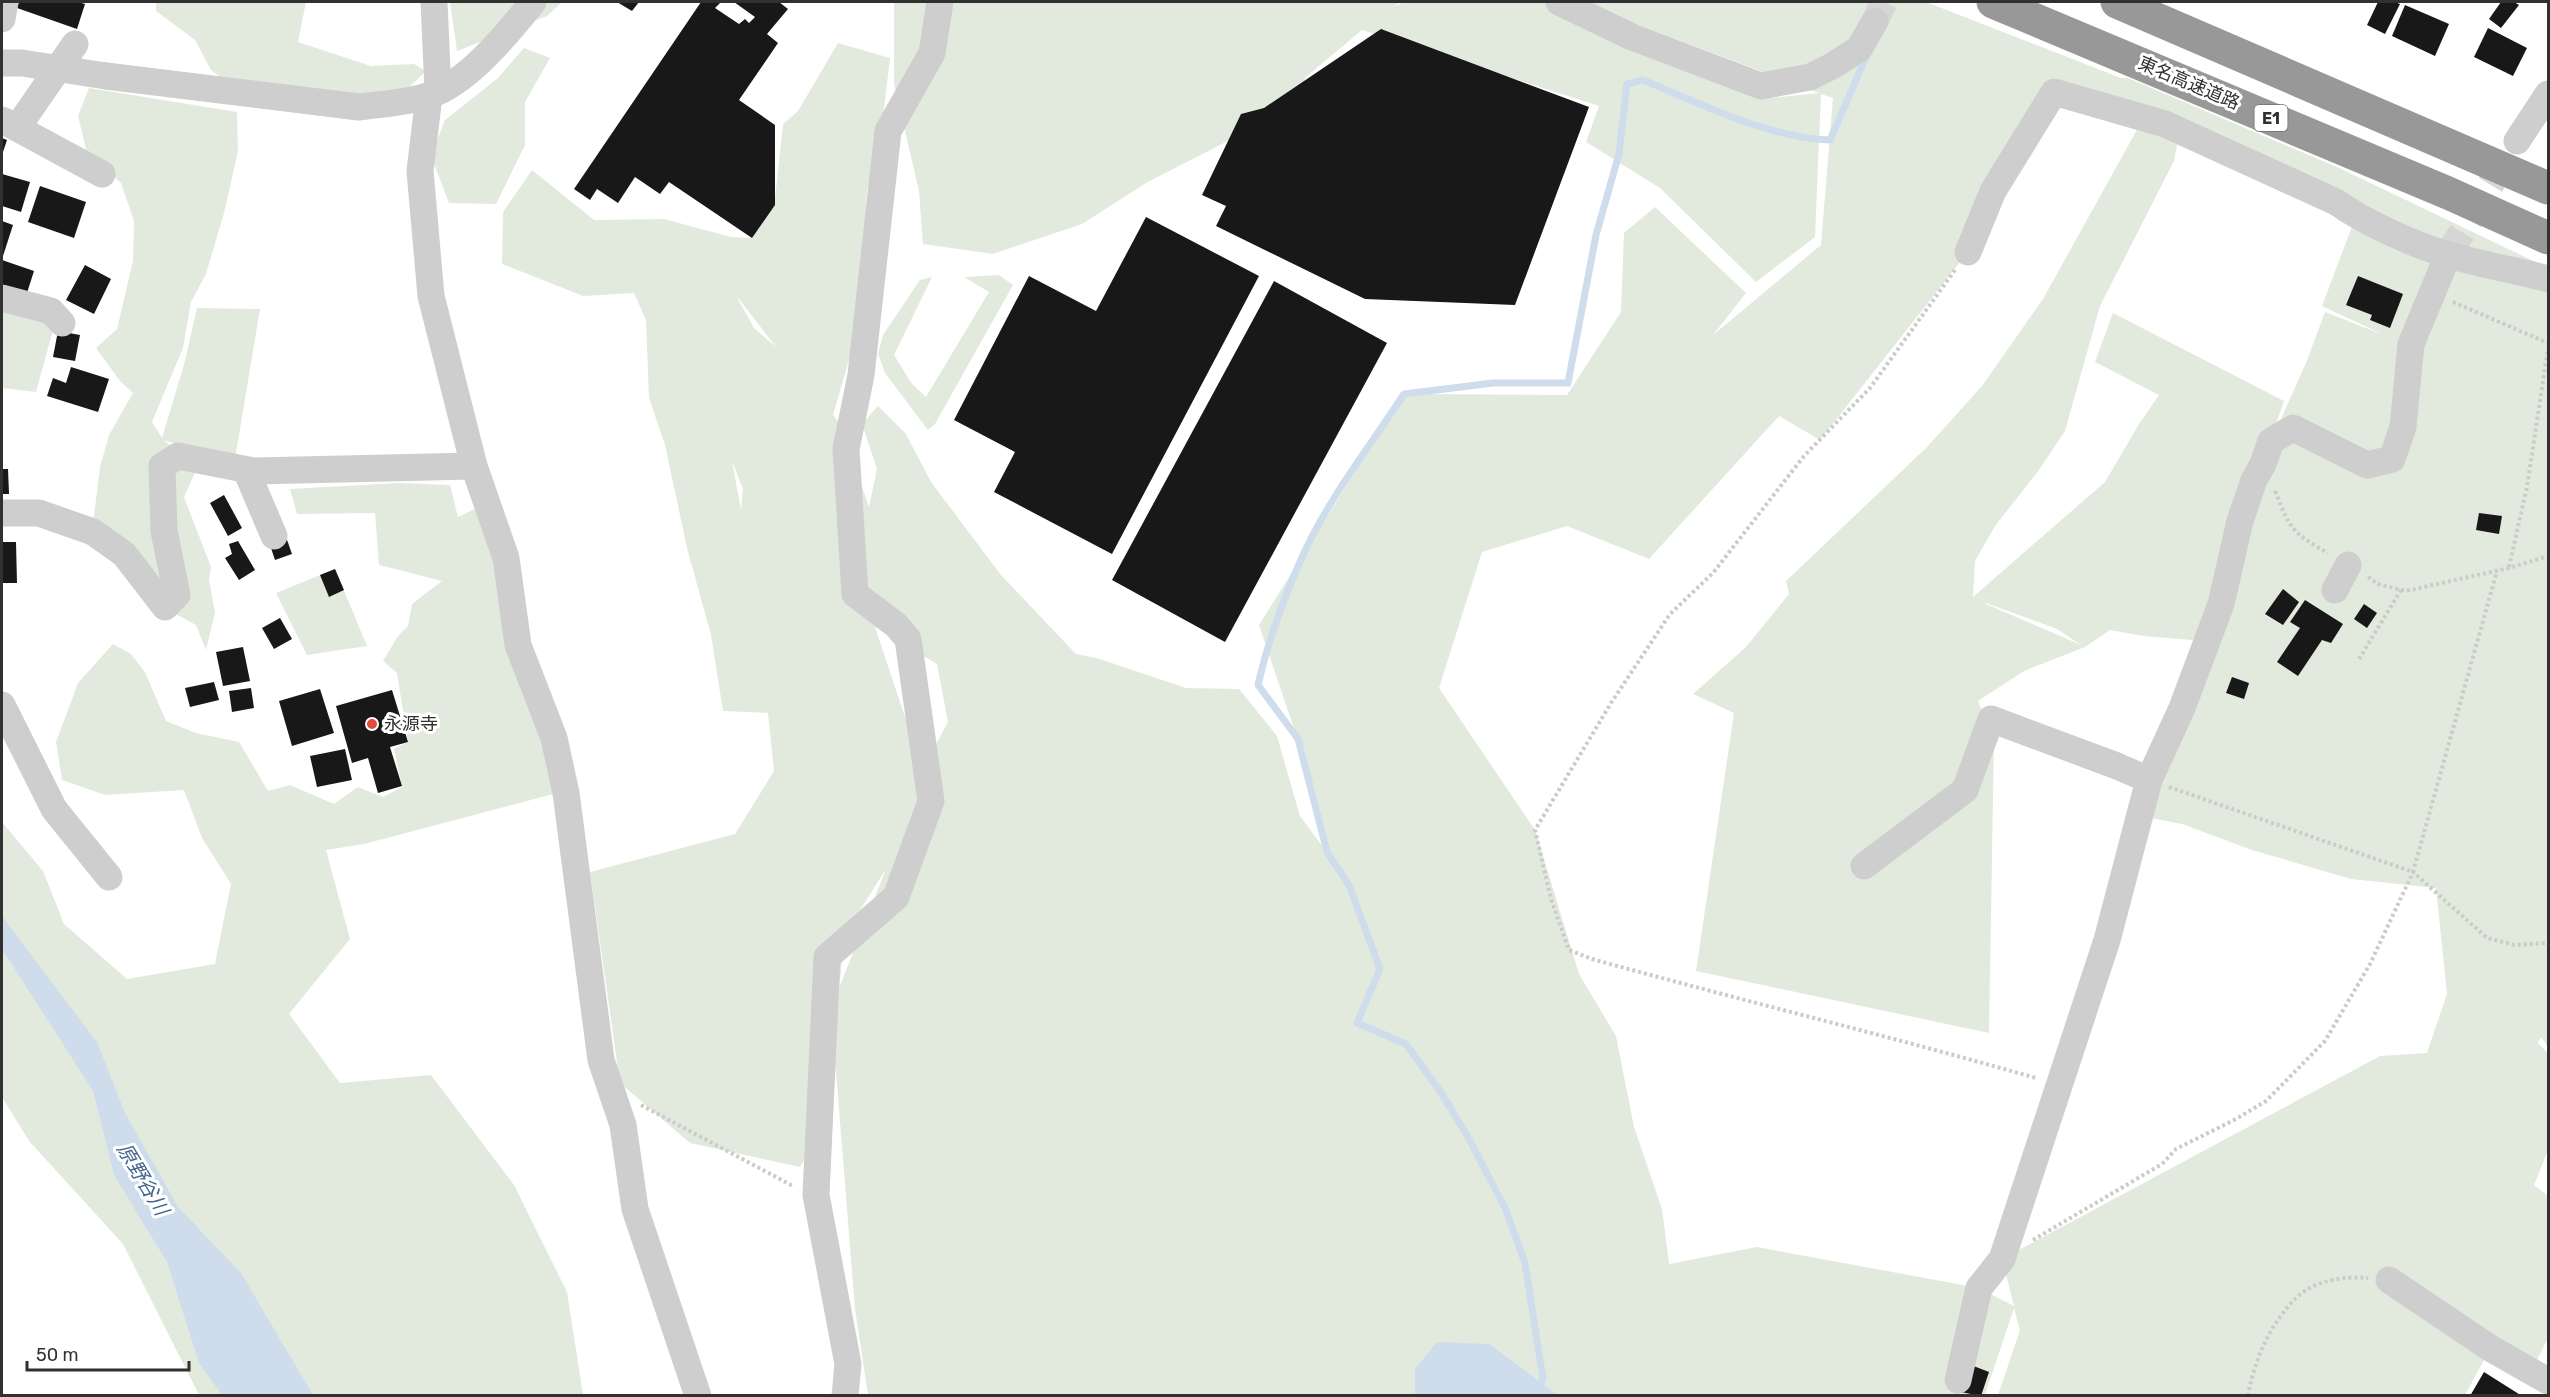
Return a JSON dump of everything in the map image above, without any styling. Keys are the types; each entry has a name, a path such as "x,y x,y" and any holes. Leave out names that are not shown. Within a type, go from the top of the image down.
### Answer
{"highway":[{"name":"東名高速道路","path":"1993,2 2448,193 2548,238"},
{"path":"2117,2 2548,188"}],"street":[{"path":"2,19 5,2"},
{"path":"434,2 433,93 420,171 431,296 474,466 506,558 518,645 554,738 566,793 601,1060 623,1125 635,1209 698,1395"},
{"path":"2,63 22,63 106,76 359,107 433,93 456,81 486,54 533,2"},
{"path":"845,1395 848,1365 816,1195 827,957 896,897 931,801 908,639 896,625 855,594 846,449 861,375 888,131 932,53 940,2"},
{"path":"1558,2 1632,37 1761,86 1810,77 1832,66 1858,49 1875,21"},
{"path":"75,44 9,124 102,174"},
{"path":"1968,252 1993,191 2054,92 2165,124 2336,202 2356,216 2448,255 2548,279"},
{"path":"2517,141 2548,94"},
{"path":"1958,1380 1979,1288 2002,1259 2107,940 2149,780 2200,662 2221,604 2241,520 2254,480 2263,464 2271,441 2293,428 2367,465 2392,459 2403,428 2411,344 2448,255"},
{"path":"2,298 51,310 62,323"},
{"path":"2,513 39,513 93,532 124,554 165,607 177,595 164,531 162,466 178,456 246,470 474,466"},
{"path":"246,470 274,536"},
{"path":"2335,590 2348,565"},
{"path":"2,705 54,809 109,877"},
{"path":"1864,866 1965,790 1991,720 2149,780"},
{"path":"2389,1280 2490,1348 2542,1378"}],"path":[{"path":"1968,252 1870,388 1804,456 1713,573 1670,614 1611,703 1535,830 1551,899 1569,950 1603,963 1894,1038 2060,1084"},
{"path":"2433,294 2548,343"},
{"path":"2509,568 2527,488 2548,348"},
{"path":"2263,464 2285,518 2295,534 2378,584 2406,591 2497,571 2548,556"},
{"path":"2002,1259 2163,1164 2176,1149 2266,1101 2325,1041 2370,964 2413,872 2497,571"},
{"path":"2359,659 2401,590"},
{"path":"2149,780 2413,872 2487,938 2516,945 2548,944"},
{"path":"635,1103 799,1189 816,1195"},
{"path":"2248,1395 2252,1371 2261,1349 2298,1296 2316,1285 2349,1277 2389,1280"}],"shaded area":[{"path":"156,2 306,2 298,42 371,66 414,64 426,71 401,95 360,96 220,77 211,70 195,40 156,11"},
{"path":"450,2 562,2 547,16 457,51"},
{"path":"894,2 1401,2 1391,8 1404,2 1564,2 1770,98 1819,93 1622,19 1585,2 1926,2 2121,78 2128,78 2337,167 2548,268 2548,1047 2541,1037 2538,1043 2548,1053 2548,1150 2534,1185 2548,1196 2548,1338 2531,1372 2490,1349 2465,1395 1998,1395 2020,1330 2014,1308 1985,1395 868,1395 855,1309 833,1034 817,1138 800,1167 690,1143 620,1083 590,872 735,834 774,771 768,713 723,711 711,635 687,548 665,445 649,398 646,320 634,293 583,296 502,264 503,212 532,170 594,220 664,219 731,237 752,238 775,199 783,124 798,111 838,43 890,58 881,134 867,191 860,322 833,415 841,425 869,507 877,469 862,424 878,406 906,434 931,482 1001,575 1076,654 1097,658 1186,688 1239,689 1277,736 1300,816 1326,851 1316,794 1259,625 1404,394 1567,395 1621,312 1624,233 1655,207 1746,293 1713,335 1821,245 1833,98 1821,94 1815,237 1756,282 1660,188 1586,142 1599,106 1362,30 1306,77 1292,108 1146,183 1082,224 993,254 923,244 919,191 894,84","holes":["2053,78 2192,129 2356,216 2322,306 2384,335 2325,312 2306,363 2267,450 2284,401 2113,313 2095,362 2159,395 2105,482 1973,597 1975,561 1995,526 2039,470 2065,431 2100,306 2174,161 2180,130 2138,128 2043,299 1982,386 1927,447 1786,581 1789,594 1746,647 1693,694 1734,713 1696,971 1989,1033 1994,739 1978,701 2024,671 2085,647 2110,630 2143,636 2205,641 2151,818 2182,824 2252,850 2351,879 2436,888 2447,994 2427,1053 2380,1056 2002,1259 2014,1306 1979,1288 1757,1247 1669,1264 1662,1209 1634,1127 1616,1036 1579,974 1535,830 1439,688 1482,552 1567,526 1649,559 1779,416 1820,440 1968,252 2013,139","738,299 776,347 754,328","732,461 743,489 741,510","1986,603 2057,629 2081,645 1986,604","875,627 937,664 948,722 925,765 924,774","886,869 839,988 842,962 836,948"]},
{"path":"524,48 550,58 525,102 525,145 496,204 449,203 431,156 445,120 498,78"},
{"path":"89,88 237,112 238,151 224,213 206,274 191,302 183,348 152,422 162,438 185,361 197,308 260,309 234,465 164,440 197,468 184,497 211,567 209,580 215,613 206,650 196,625 172,612 92,532 100,467 109,435 133,393 120,381 96,348 117,329 133,261 134,221 121,183 87,153 78,116"},
{"path":"999,275 1013,285 935,424 928,430 885,373 878,354 883,335 920,280 932,277 894,355 912,384 926,397 989,292 964,277"},
{"path":"2,304 55,323 36,392 2,388"},
{"path":"398,483 450,485 458,517 483,505 561,792 364,844 326,850 350,939 289,1014 340,1083 431,1075 514,1185 567,1292 583,1395 199,1395 123,1244 29,1141 2,1097 2,822 43,871 64,924 127,979 215,964 231,884 202,838 184,790 105,795 62,780 56,742 78,683 113,644 131,654 145,672 166,721 196,733 239,742 268,791 290,785 334,804 358,787 383,797 402,787 394,749 408,742 397,673 383,661 398,636 408,626 412,604 442,581 379,565 375,513 297,514 290,489"},
{"path":"335,569 367,646 307,655 276,593"}],"water":[{"name":"原野谷川","path":"2,916 97,1042 125,1113 178,1207 241,1273 313,1395 222,1395 199,1363 167,1262 114,1175 93,1091 2,949"},
{"path":"1437,1342 1489,1344 1558,1395 1415,1395 1415,1369"}],"building":[{"path":"19,2 85,4 77,29 17,8"},
{"path":"617,2 639,2 632,11"},
{"path":"701,2 721,2 715,8 739,24 745,19 749,23 755,17 734,2 779,2 788,9 767,34 778,43 739,100 775,125 775,205 752,238 669,182 660,194 635,177 618,203 597,189 590,200 574,189"},
{"path":"2378,2 2400,4 2385,34 2367,25"},
{"path":"2501,2 2514,2 2519,5 2501,28 2489,19"},
{"path":"2405,5 2449,24 2435,56 2392,36"},
{"path":"2488,28 2527,48 2513,76 2474,57"},
{"path":"1381,29 1589,107 1515,305 1365,299 1216,226 1226,206 1202,195 1241,114 1264,108"},
{"path":"2,138 7,140 2,155"},
{"path":"2,174 30,182 21,212 2,206"},
{"path":"40,186 86,202 74,238 28,222"},
{"path":"1146,217 1259,276 1112,554 994,492 1015,452 954,420 1029,276 1096,311"},
{"path":"2,221 13,225 2,259"},
{"path":"2,260 34,271 26,296 2,288"},
{"path":"85,265 111,279 94,314 66,300"},
{"path":"2358,276 2403,294 2390,328 2370,320 2372,315 2346,305"},
{"path":"1274,281 1387,343 1225,642 1112,580"},
{"path":"58,331 80,335 75,361 53,357"},
{"path":"71,367 109,379 98,412 47,396 53,378 66,383"},
{"path":"2,469 8,469 9,494 2,494"},
{"path":"224,495 242,528 228,536 210,503"},
{"path":"2479,513 2502,516 2499,534 2476,530"},
{"path":"286,537 292,554 275,560 269,542"},
{"path":"238,541 255,570 239,580 225,558 232,554 229,544"},
{"path":"2,542 16,542 17,583 2,583"},
{"path":"335,569 344,590 329,597 320,575"},
{"path":"2283,589 2299,602 2283,625 2265,614"},
{"path":"2305,600 2343,624 2331,643 2322,640 2298,676 2277,662 2300,628 2290,622"},
{"path":"2364,604 2377,613 2367,628 2354,619"},
{"path":"280,618 292,639 274,649 262,628"},
{"path":"243,647 250,681 223,686 216,652"},
{"path":"2232,677 2249,683 2244,699 2226,693"},
{"path":"214,682 219,700 190,707 185,688"},
{"path":"251,688 254,708 232,712 229,691"},
{"path":"320,689 334,733 292,746 279,701"},
{"name":"永源寺","path":"392,690 408,742 390,747 402,786 378,793 368,758 352,763 336,706"},
{"path":"345,749 352,780 317,787 310,756"},
{"path":"1971,1365 1989,1372 1981,1396 1961,1392"},
{"path":"2484,1372 2522,1396 2470,1396"}],"waterway":[{"path":"1534,1396 1543,1379 1525,1263 1506,1210 1468,1137 1442,1094 1406,1044 1357,1023 1380,969 1349,885 1327,852 1298,739 1258,685 1283,603 1313,534 1337,493 1404,394 1493,383 1568,383 1596,235 1619,154 1627,84 1643,80 1758,126 1806,138 1830,140 1866,57"}],"tunnel":[{"path":"1875,21 1884,2"},
{"path":"2448,255 2511,151"}],"place":[{"name":"永源寺","path":"372,724"}]}
